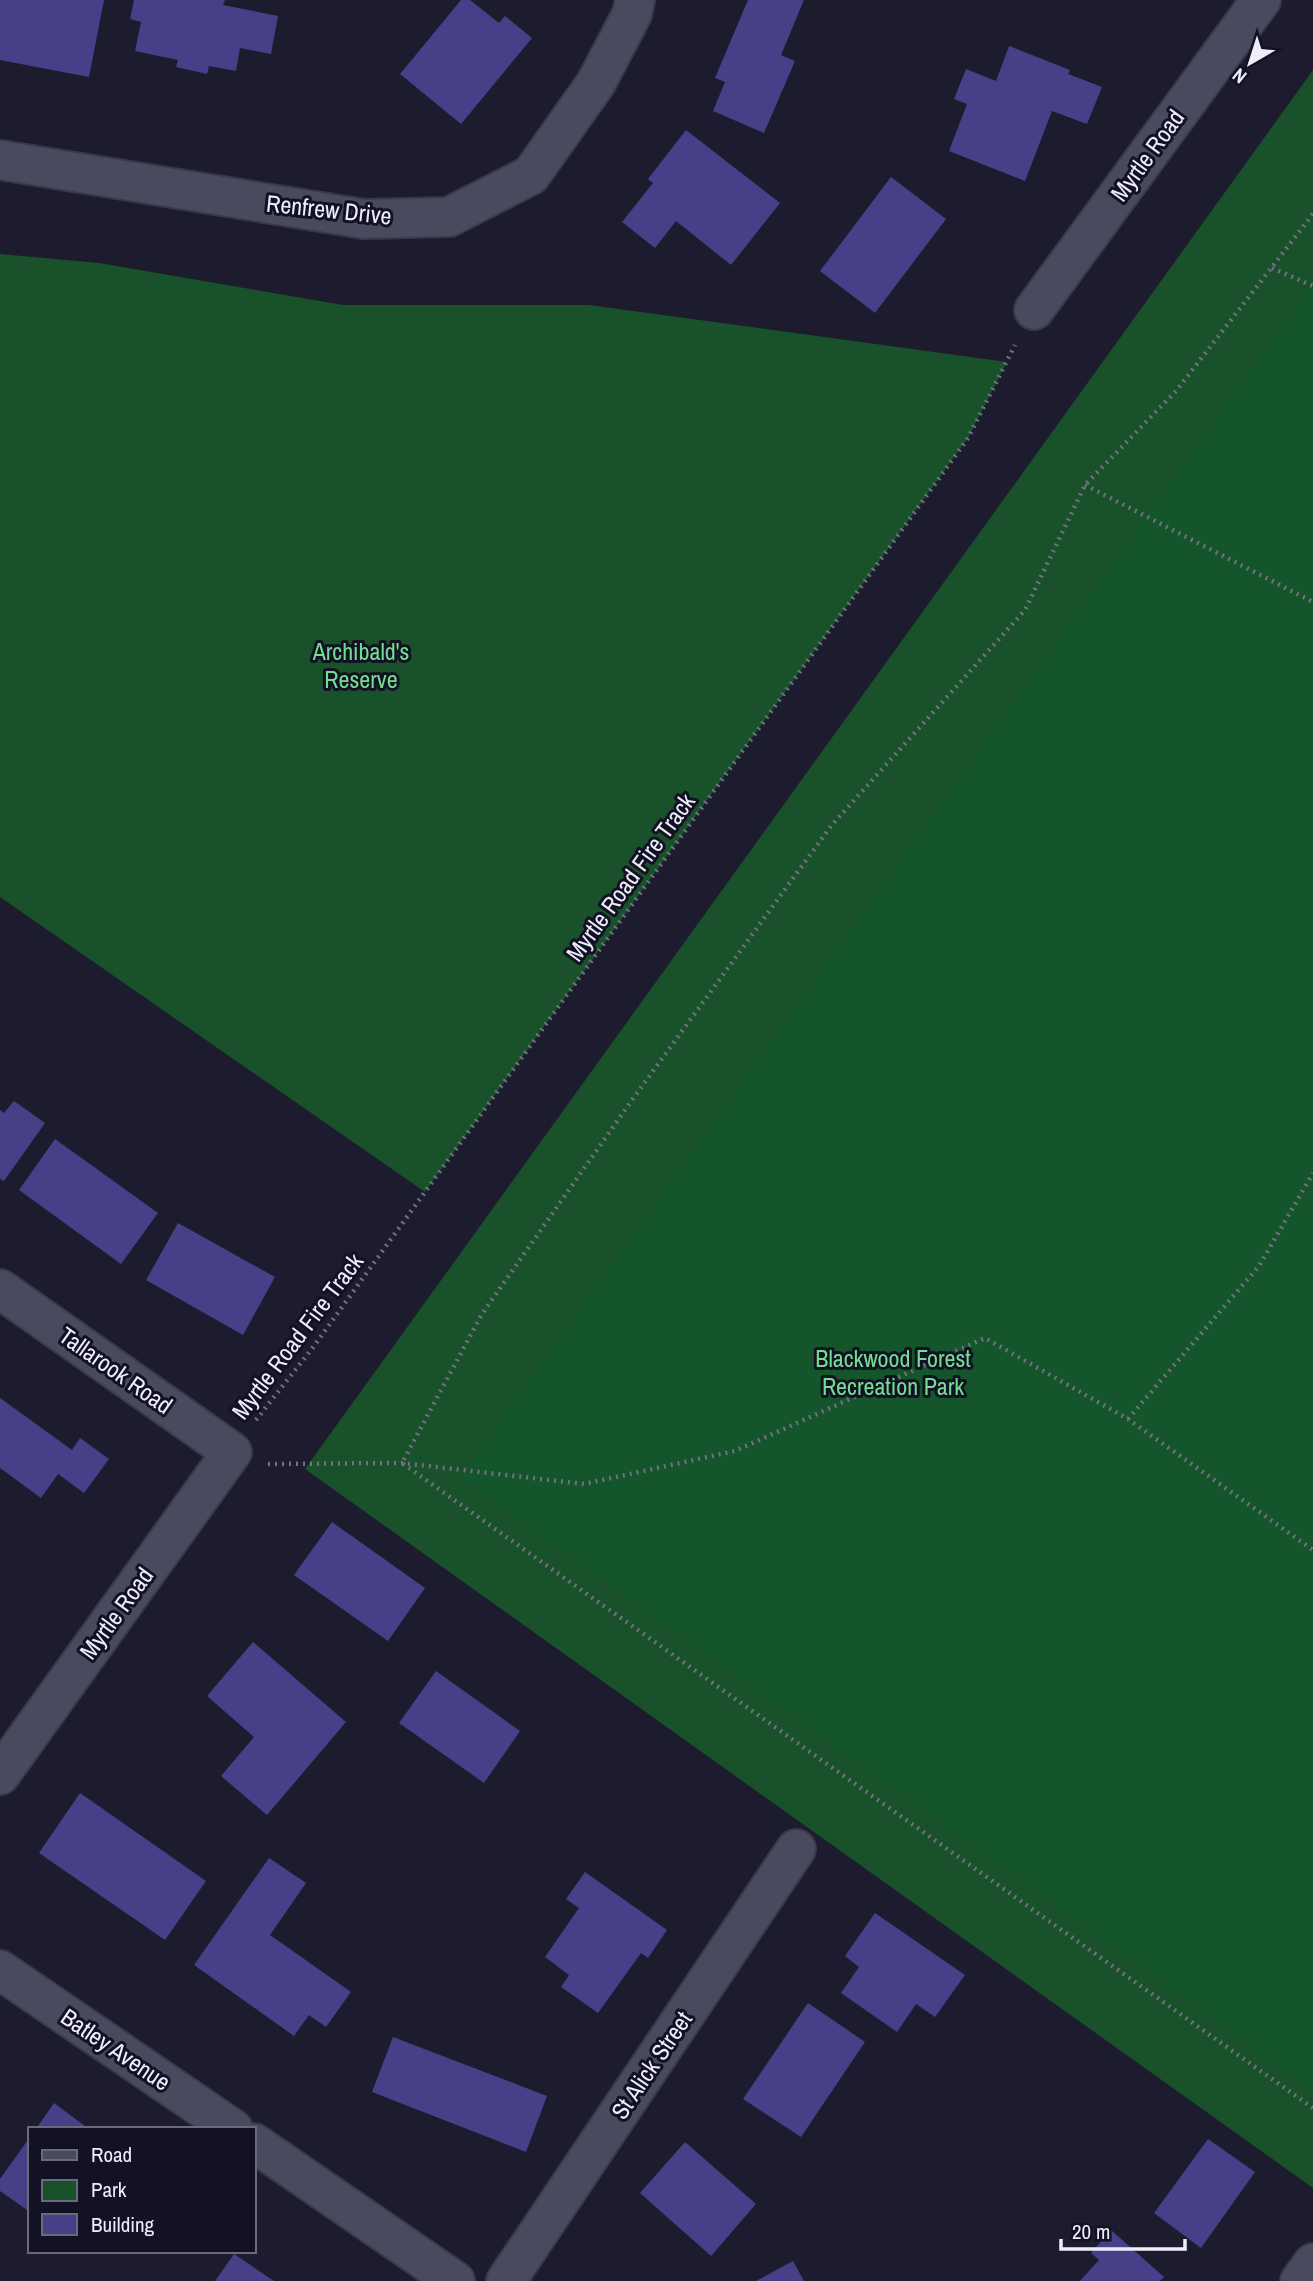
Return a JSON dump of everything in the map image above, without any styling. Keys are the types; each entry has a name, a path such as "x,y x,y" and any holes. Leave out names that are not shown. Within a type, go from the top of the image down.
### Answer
{"street":[{"name":"Renfrew Drive","path":"0,160 364,219 449,217 531,175 596,83 632,14 635,0"},
{"name":"Myrtle Road","path":"1034,310 1261,0"},
{"name":"Tallarook Road","path":"0,1289 232,1451"},
{"name":"Myrtle Road","path":"0,1775 232,1451"},
{"name":"St Alick Street","path":"506,2281 796,1849"},
{"name":"Batley Avenue","path":"0,1970 230,2127"},
{"path":"256,2144 456,2281"},
{"path":"1300,2281 1313,2263"}],"path":[{"path":"402,1463 482,1314 624,1111 823,837 1025,610 1085,485 1176,391 1313,214"},
{"path":"1272,268 1313,286"},
{"name":"Myrtle Road Fire Track","path":"232,1451 314,1346 968,438 1034,310"},
{"path":"1085,485 1313,602"},
{"path":"1128,1419 1259,1266 1313,1172"},
{"path":"232,1451 256,1464 402,1463 584,1484 735,1451 985,1338 1128,1419 1313,1550"},
{"path":"402,1463 1313,2108"}],"green space":[{"name":"Blackwood Forest Recreation Park","path":"1313,70 1313,2188 305,1469"},
{"name":"Archibald's Reserve","path":"0,254 99,263 343,305 589,305 1007,362 968,438 425,1192 0,897"},
{"name":"Blackwood Forest Recreation Park","path":"1313,283 1313,2089 459,1477"}],"building":[{"path":"0,0 104,0 89,77 0,60"},
{"path":"134,0 225,0 223,5 278,16 271,54 240,48 236,71 209,66 207,74 176,67 178,60 135,51 141,22 130,19"},
{"path":"461,0 470,0 499,23 505,16 532,38 461,124 400,74"},
{"path":"748,0 804,0 781,55 795,61 764,133 713,111 725,82 715,78"},
{"path":"1009,46 1070,70 1068,74 1102,87 1087,124 1052,111 1025,181 949,151 967,104 954,99 966,69 996,81"},
{"path":"686,130 780,203 731,265 676,221 655,248 622,222 653,183 648,179"},
{"path":"891,177 946,219 875,313 820,271"},
{"path":"14,1101 45,1123 4,1181 0,1179 0,1110 4,1113"},
{"path":"55,1139 158,1213 121,1264 19,1190"},
{"path":"178,1223 275,1277 243,1335 146,1280"},
{"path":"0,1398 72,1450 80,1438 109,1459 84,1493 58,1474 41,1498 0,1468"},
{"path":"332,1522 425,1588 388,1641 294,1575"},
{"path":"253,1642 346,1722 267,1815 221,1776 254,1737 207,1696"},
{"path":"436,1671 520,1731 484,1783 399,1723"},
{"path":"80,1793 206,1881 165,1940 39,1853"},
{"path":"269,1858 306,1883 270,1935 351,1992 326,2027 309,2015 294,2036 194,1965"},
{"path":"585,1872 667,1930 648,1958 641,1953 598,2013 561,1987 569,1975 545,1957 579,1908 566,1899"},
{"path":"875,1913 965,1975 935,2017 916,2004 897,2032 841,1993 859,1967 845,1956"},
{"path":"808,2003 865,2042 801,2137 743,2099"},
{"path":"393,2037 547,2096 526,2152 372,2092"},
{"path":"54,2103 86,2127 37,2127"},
{"path":"1208,2139 1255,2172 1201,2248 1154,2213"},
{"path":"28,2140 28,2211 0,2191 0,2179"},
{"path":"685,2142 756,2204 711,2256 640,2193"},
{"path":"1111,2230 1164,2277 1160,2281 1080,2281 1099,2260 1091,2253"},
{"path":"234,2254 274,2281 215,2281"},
{"path":"793,2261 804,2281 756,2281"}]}
